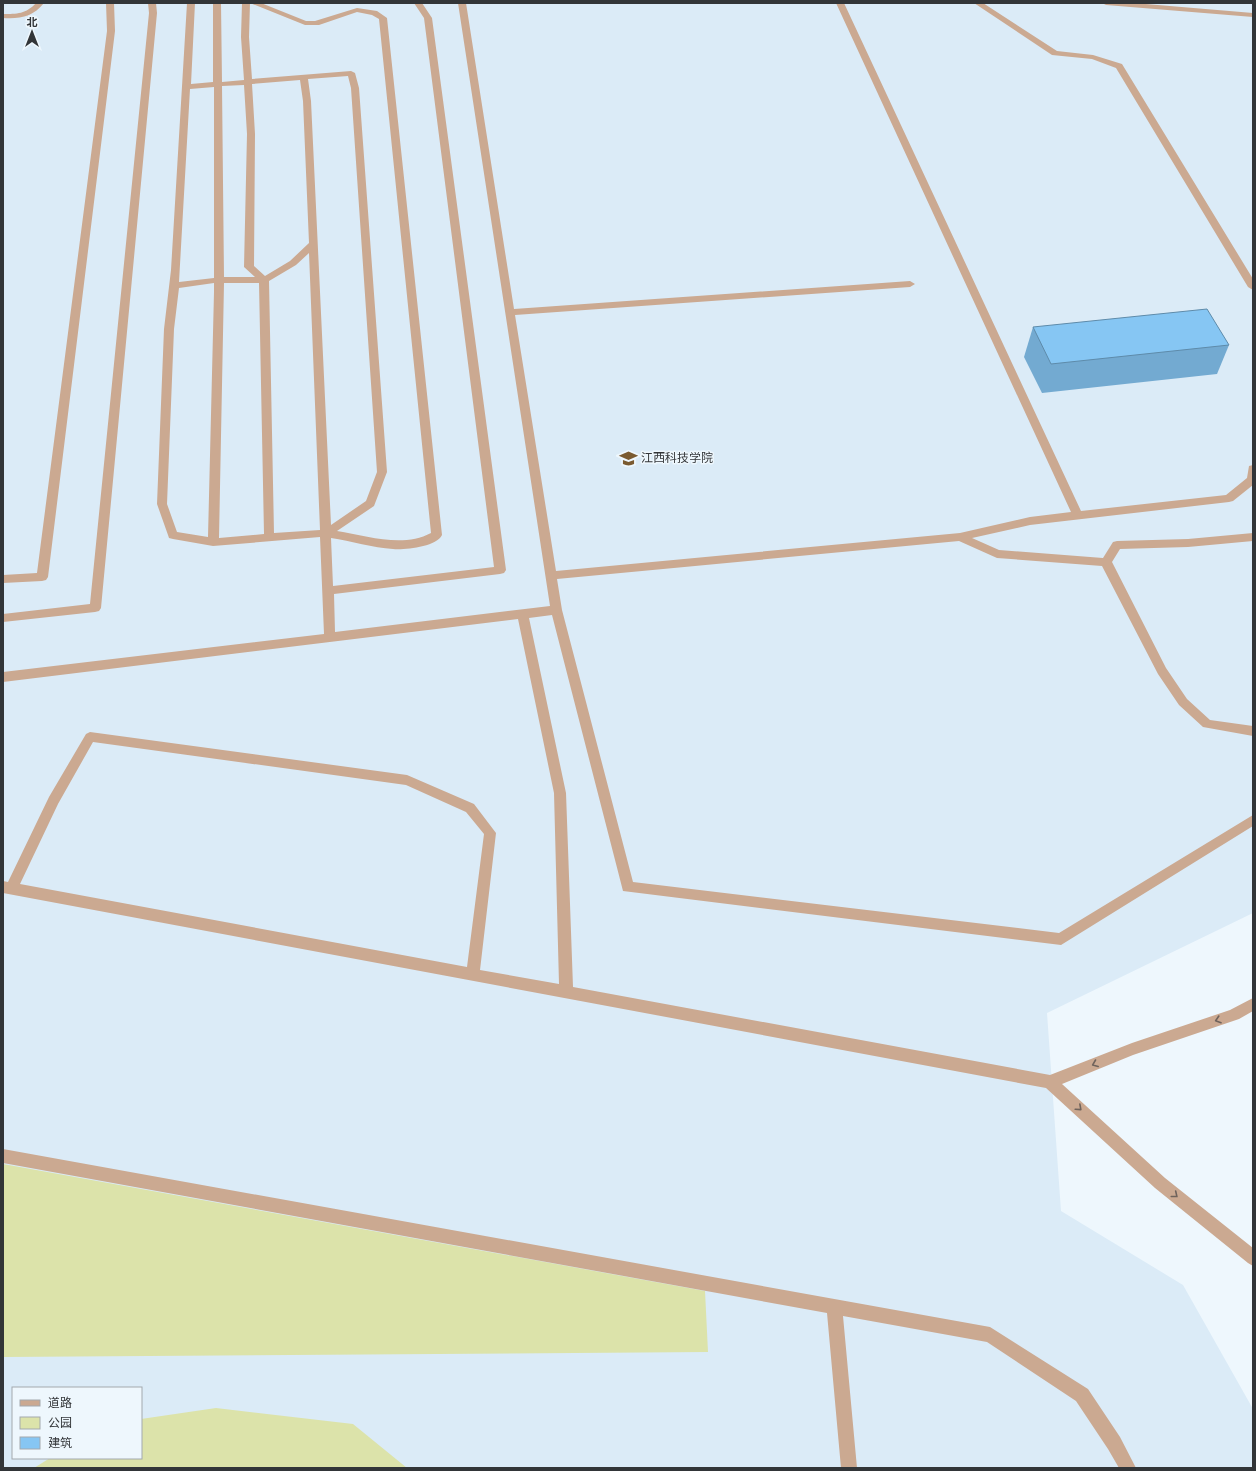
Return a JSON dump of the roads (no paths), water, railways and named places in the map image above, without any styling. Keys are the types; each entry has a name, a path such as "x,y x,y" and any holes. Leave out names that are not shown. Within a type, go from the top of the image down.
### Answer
{"street":[{"path":"3,16 20,17 34,11 40,3"},
{"path":"3,579 42,576 110,31 110,3"},
{"path":"3,618 95,608 153,12 152,3"},
{"path":"191,3 175,285 169,330 162,504 173,535 213,542 326,533 393,545 424,542 437,535 382,18 374,13 357,10 316,23 305,23 283,12 254,3"},
{"path":"213,542 219,280 217,3"},
{"path":"246,3 245,37 251,134 249,267 264,280 269,537"},
{"path":"328,591 500,570 428,18 418,3"},
{"path":"462,3 556,610 628,887 1061,939 1253,820"},
{"path":"840,3 1078,516"},
{"path":"978,3 1055,53 1093,57 1119,66 1253,287"},
{"path":"1106,3 1253,15"},
{"path":"186,87 351,73 354,88 382,472 370,503 326,533"},
{"path":"304,77 307,101 330,638"},
{"path":"175,285 219,280 264,280 293,264 313,244"},
{"path":"510,312 910,284"},
{"path":"550,576 960,537 1030,521 1229,498 1252,480 1253,469"},
{"path":"960,537 997,554 1106,562"},
{"path":"1106,562 1117,545 1188,544 1253,537"},
{"path":"1106,562 1162,671 1182,702 1207,724 1253,731"},
{"path":"3,677 556,610"},
{"path":"523,614 560,794 566,992"},
{"path":"473,974 490,833 470,808 407,780 90,737 7,888 1050,1082 1160,1183 1253,1258"},
{"path":"1050,1082 1132,1049 1234,1015 1253,1004"},
{"path":"3,1156 990,1335 1082,1395 1114,1443 1128,1468"},
{"path":"834,1306 849,1468"}],"place":[{"name":"江西科技学院","path":"628,458"}]}
